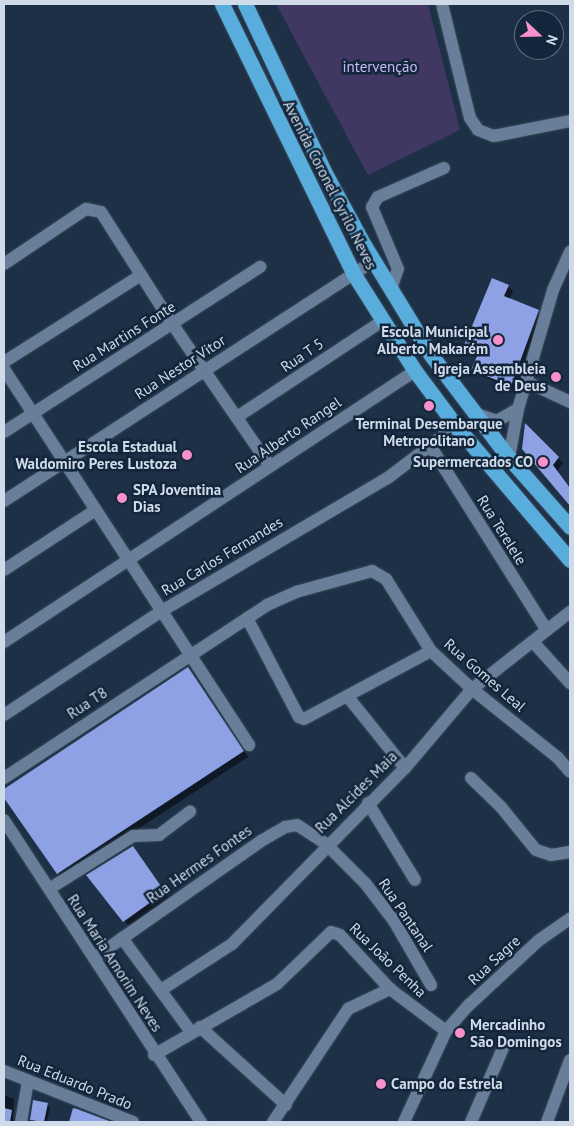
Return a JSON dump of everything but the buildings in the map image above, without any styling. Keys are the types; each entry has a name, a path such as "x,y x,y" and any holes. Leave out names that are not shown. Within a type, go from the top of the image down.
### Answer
{"highway":[{"name":"Avenida Coronel Cyrilo Neves","path":"222,4 353,273 415,371 456,426 570,560"},
{"name":"Avenida Coronel Cyrilo Neves","path":"245,4 326,175 374,261 431,355 509,458 570,527"}],"street":[{"path":"442,4 470,118 478,130 494,136 570,121"},
{"path":"391,289 398,269 372,207 378,197 444,168"},
{"path":"4,264 92,208 106,217 173,325 270,466"},
{"path":"509,458 518,409 553,290 570,252"},
{"name":"Rua Nestor Vitor","path":"4,501 374,261"},
{"name":"Rua Martins Fonte","path":"4,432 173,325 260,266"},
{"path":"4,362 141,275"},
{"name":"Rua T 5","path":"238,417 384,320"},
{"path":"4,369 62,462 249,746"},
{"name":"Rua Alberto Rangel","path":"4,642 415,371"},
{"path":"527,382 570,402"},
{"path":"474,413 497,421 518,409"},
{"name":"Rua Carlos Fernandes","path":"4,714 160,612 389,477 456,426"},
{"name":"Rua Terelele","path":"430,447 546,630"},
{"path":"4,570 94,510"},
{"name":"Rua T8","path":"4,778 282,597 372,571"},
{"name":"Rua Gomes Leal","path":"372,571 386,579 431,651 472,689 558,758 570,772"},
{"name":"Rua Alcides Maia","path":"161,990 232,944 326,844 405,768 472,689 534,643 546,630 570,612"},
{"path":"247,618 299,717 304,720 431,651"},
{"path":"534,643 570,684"},
{"path":"348,697 405,768"},
{"path":"471,778 501,807 536,850 551,855 570,852"},
{"name":"Rua Pantanal","path":"368,803 415,880"},
{"path":"49,890 134,836 159,835 190,812"},
{"name":"Rua Maria Amorim Neves","path":"4,820 94,958 154,1055 201,1122"},
{"name":"Rua Hermes Fontes","path":"94,958 285,827 297,825 305,828 326,844"},
{"name":"Rua Pantanal","path":"326,844 365,883 394,920 431,985"},
{"name":"Rua Sagre","path":"404,1122 446,1031 468,1005 538,941 570,920"},
{"name":"Rua João Penha","path":"196,1029 278,984 331,932 340,935 390,989 446,1031"},
{"path":"122,938 161,990 196,1029 286,1105"},
{"path":"274,1122 318,1050 348,1009 390,989"},
{"path":"154,1055 196,1029"},
{"path":"471,1122 503,1048"},
{"path":"548,1122 570,1060"},
{"name":"Rua Eduardo Prado","path":"4,1071 133,1122"},
{"path":"21,1122 28,1081"}],"green space":[{"name":"intervenção","path":"276,4 428,4 460,130 368,175"}],"place":[{"name":"Escola Municipal Alberto Makarém","path":"498,340"},
{"name":"Igreja Assembleia de Deus","path":"556,377"},
{"name":"Terminal Desembarque Metropolitano","path":"429,406"},
{"name":"Escola Estadual Waldomiro Peres Lustoza","path":"187,455"},
{"name":"Supermercados CO","path":"543,462"},
{"name":"SPA Joventina Dias","path":"122,498"},
{"name":"Mercadinho São Domingos","path":"460,1033"},
{"name":"Campo do Estrela","path":"381,1084"}]}
